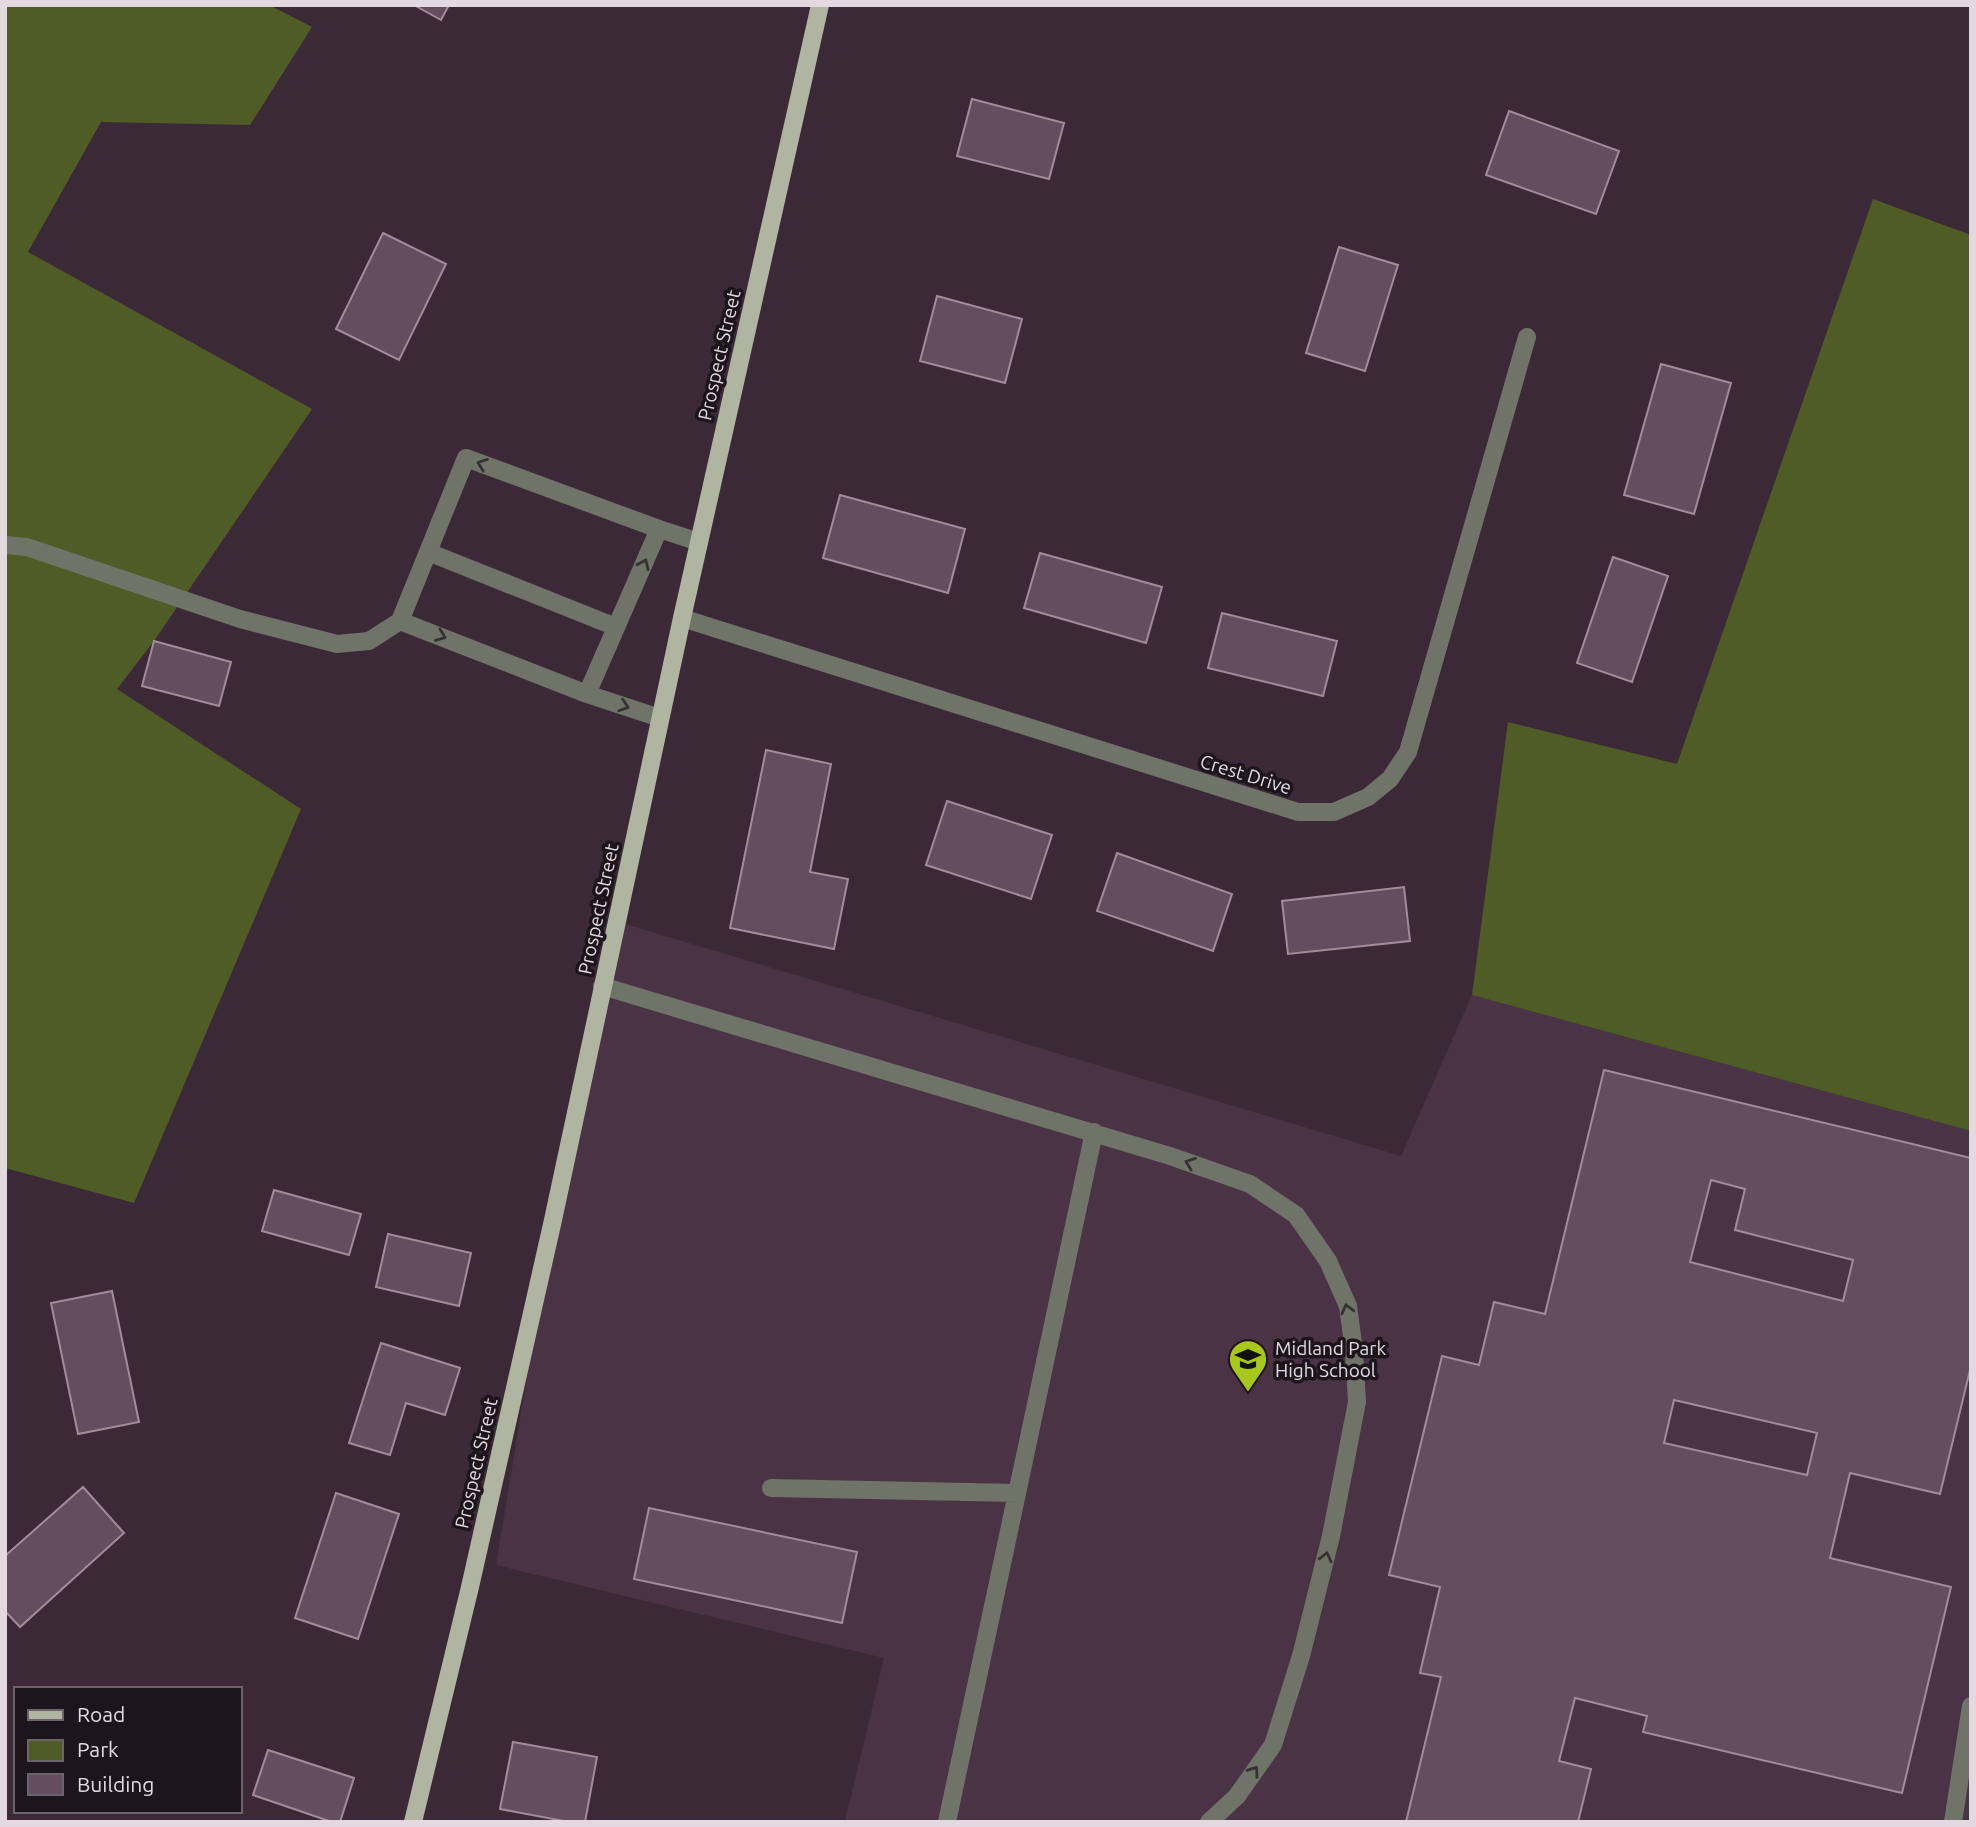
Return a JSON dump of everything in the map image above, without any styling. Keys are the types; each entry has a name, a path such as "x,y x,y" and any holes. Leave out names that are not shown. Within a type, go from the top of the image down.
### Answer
{"main road":[{"name":"Prospect Street","path":"413,1822 547,1248 681,618 820,5"}],"street":[{"name":"Crest Drive","path":"681,618 1298,813 1334,812 1368,797 1390,779 1408,752 1527,337"},
{"path":"5,545 27,547 240,619 337,644 369,640 400,621 466,458 699,542"},
{"path":"587,694 659,529"},
{"path":"428,552 616,627"},
{"path":"400,621 587,694 660,718"},
{"path":"603,986 1170,1156 1251,1184 1297,1215 1328,1261 1348,1306 1357,1402 1331,1536 1301,1656 1273,1745 1237,1796 1209,1822"},
{"path":"947,1822 1094,1132"},
{"path":"771,1488 1017,1493"},
{"path":"1953,1822 1971,1706"}],"shaded area":[{"name":"Midland Park High School","path":"625,924 1401,1156 1472,995 1971,1131 1971,1822 845,1822 884,1658 496,1565 553,1220"}],"green space":[{"path":"5,5 269,5 312,27 250,125 101,122 28,252 312,409 154,641 117,689 301,809 134,1203 5,1168"},
{"path":"1873,199 1971,235 1971,1131 1472,995 1508,722 1677,764"}],"building":[{"path":"414,5 449,5 441,20"},
{"path":"972,99 1064,123 1049,179 957,156"},
{"path":"1509,111 1619,151 1596,214 1486,175"},
{"path":"383,233 446,264 399,360 336,329"},
{"path":"1339,247 1398,265 1365,371 1306,353"},
{"path":"937,296 1022,319 1005,383 920,361"},
{"path":"1661,364 1731,383 1694,514 1624,495"},
{"path":"840,495 965,529 948,593 823,558"},
{"path":"1040,553 1162,587 1146,643 1024,608"},
{"path":"1613,557 1668,576 1632,682 1577,663"},
{"path":"1222,613 1337,641 1323,696 1208,668"},
{"path":"154,641 231,662 219,706 142,686"},
{"path":"766,750 831,764 810,872 848,879 834,949 730,928"},
{"path":"947,801 1052,835 1031,899 926,865"},
{"path":"1117,853 1232,894 1213,951 1097,911"},
{"path":"1404,887 1410,941 1288,954 1282,901"},
{"path":"1604,1070 1971,1158 1971,1366 1940,1494 1850,1473 1830,1558 1951,1587 1902,1793 1643,1732 1647,1716 1575,1698 1559,1761 1591,1769 1578,1822 1406,1822 1441,1677 1420,1673 1440,1587 1389,1575 1442,1356 1479,1365 1494,1302 1545,1314","holes":["1711,1180 1745,1189 1735,1230 1853,1260 1843,1301 1690,1262","1674,1400 1817,1433 1807,1475 1664,1443"]},
{"path":"274,1190 361,1214 349,1255 262,1231"},
{"path":"388,1234 471,1253 459,1306 376,1287"},
{"path":"112,1291 139,1422 78,1434 51,1303"},
{"path":"381,1343 460,1368 445,1415 406,1403 390,1455 349,1443"},
{"path":"83,1487 124,1533 20,1627 5,1611 5,1556"},
{"path":"336,1493 399,1514 358,1639 295,1618"},
{"path":"649,1508 857,1552 842,1623 634,1579"},
{"path":"513,1742 597,1757 585,1822 569,1822 500,1809"},
{"path":"268,1750 354,1778 340,1822 332,1822 253,1795"}],"place":[{"name":"Midland Park High School","path":"1248,1393"}]}
